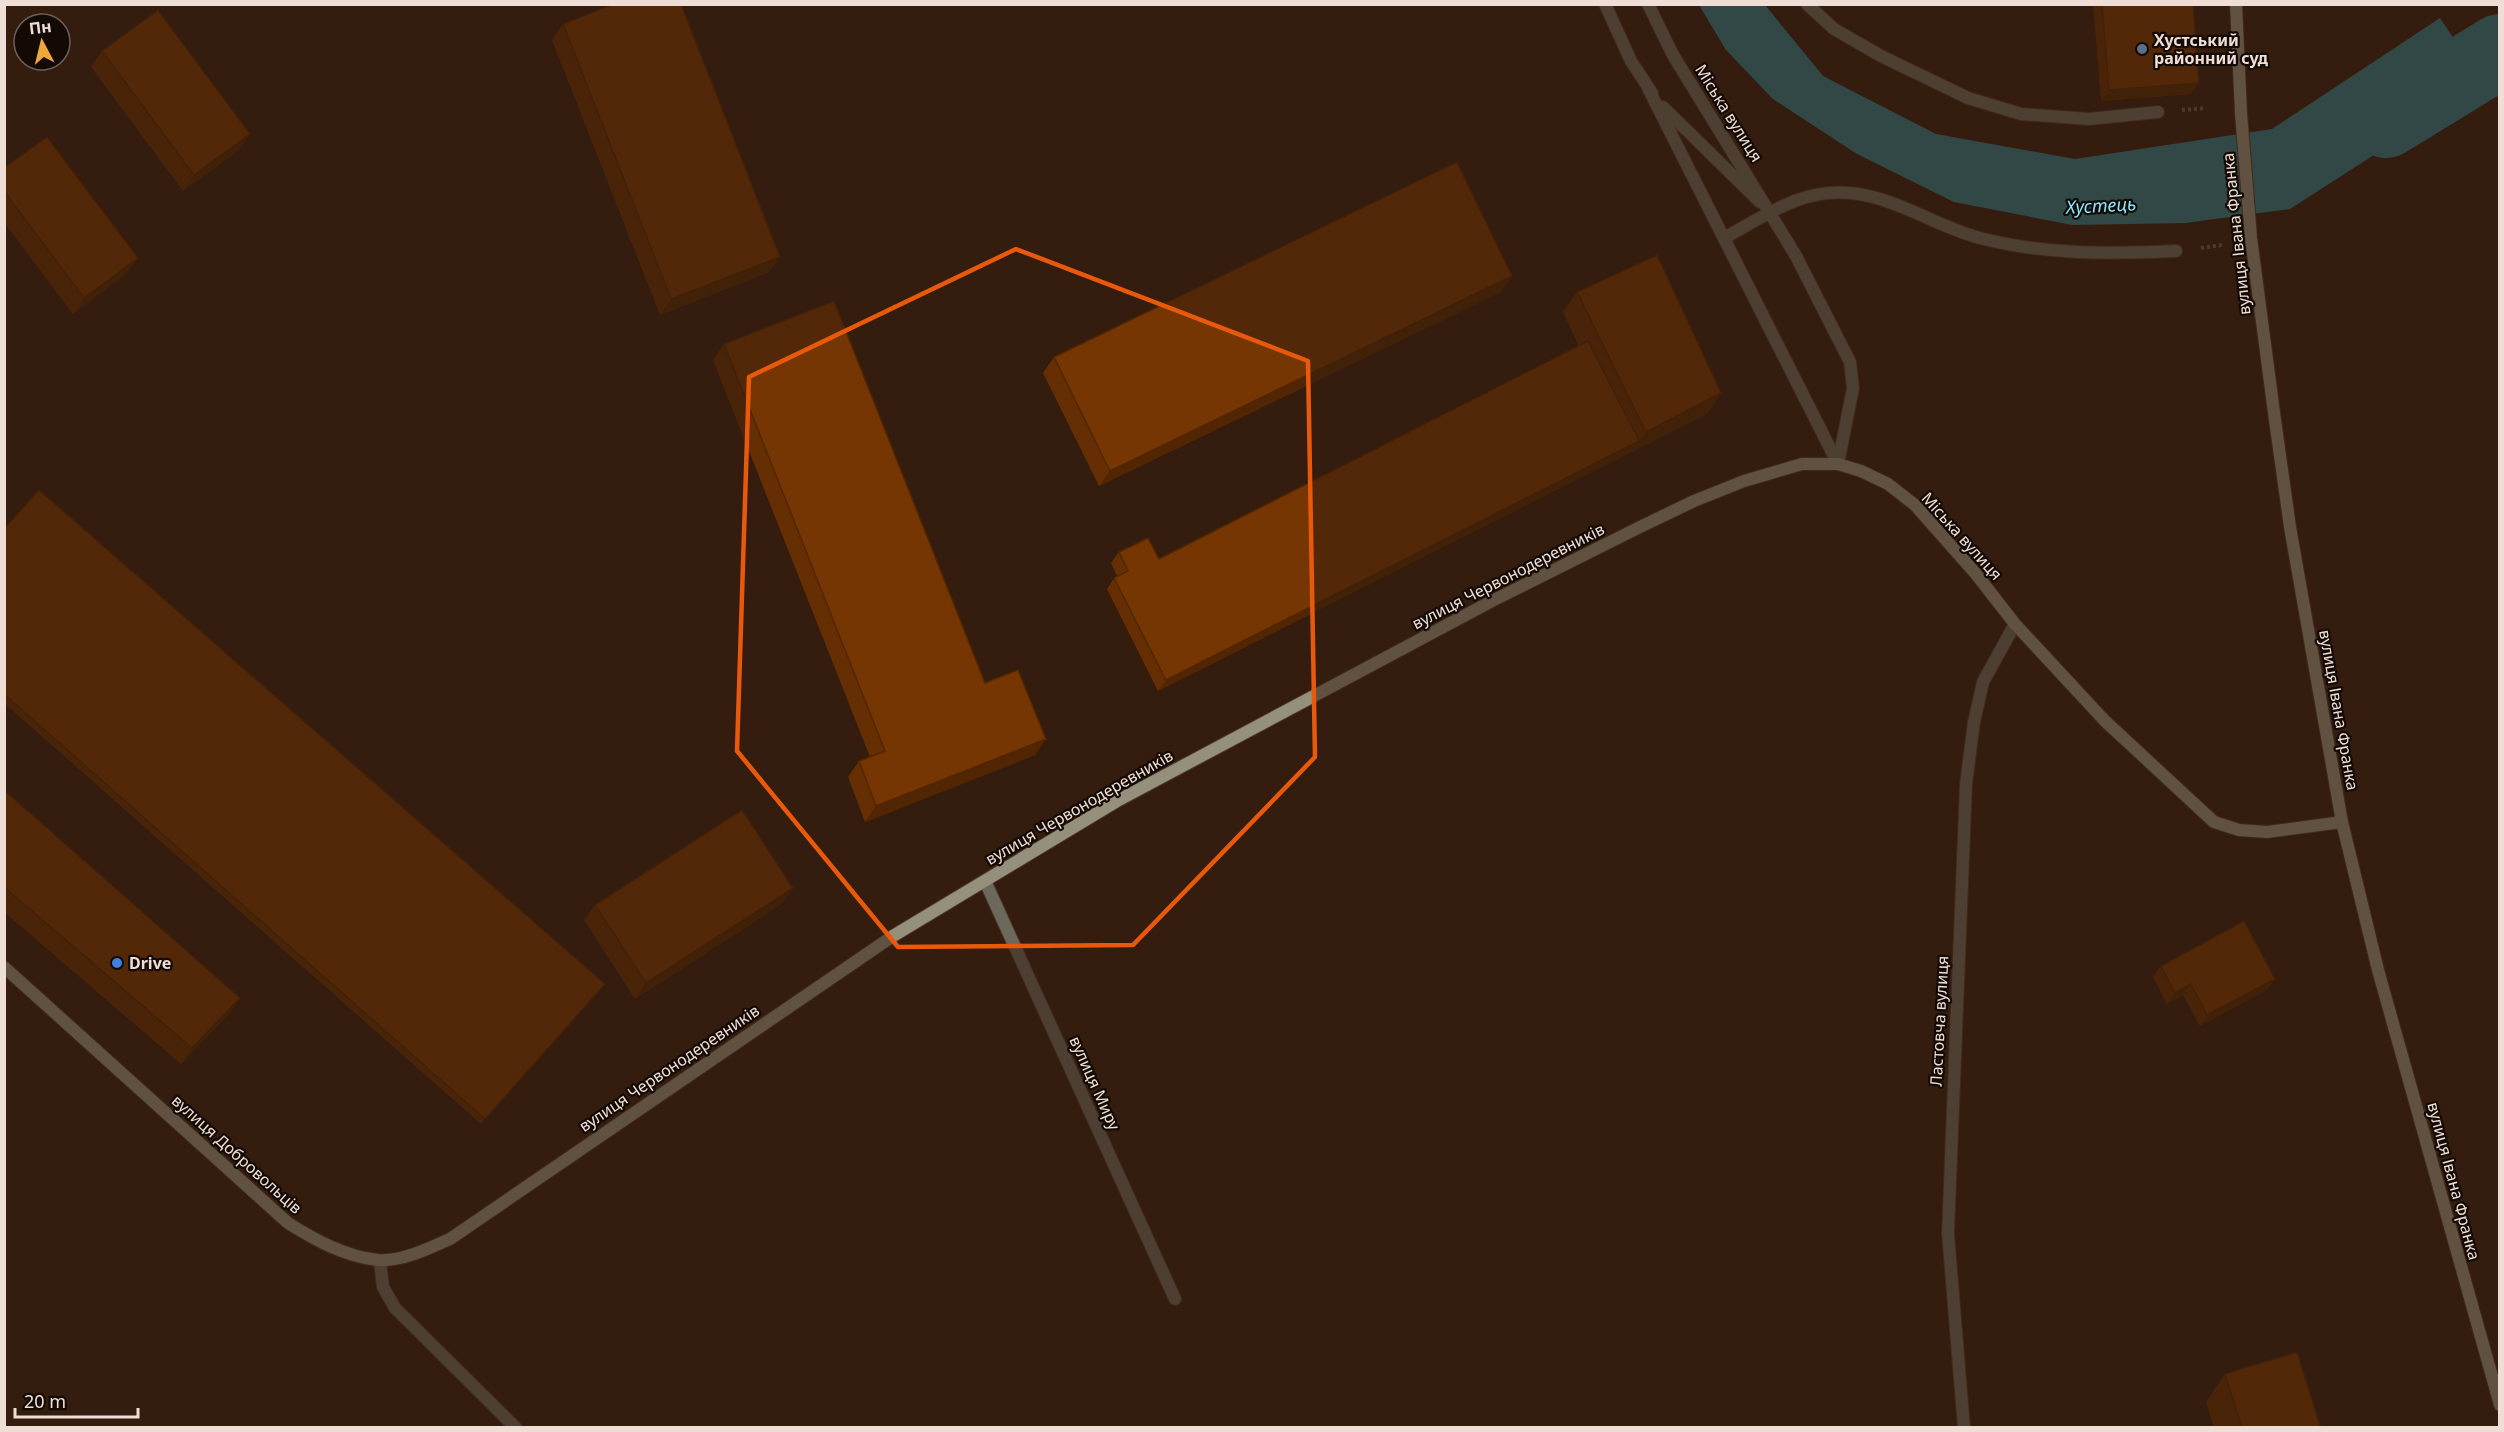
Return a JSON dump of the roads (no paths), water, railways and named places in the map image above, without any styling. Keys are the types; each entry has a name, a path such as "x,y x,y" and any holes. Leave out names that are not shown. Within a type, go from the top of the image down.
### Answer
{"main road":[{"name":"вулиця Івана Франка","path":"2236,4 2241,113 2252,238 2290,527 2342,822 2378,970 2498,1399"},
{"name":"вулиця Червонодеревників","path":"380,1261 419,1252 450,1239 822,983 1117,801 1492,601 1694,501 1744,481 1802,464 1838,464"},
{"name":"Міська вулиця","path":"1838,464 1861,471 1888,484 1915,505 1976,574 2015,624 2105,721 2214,822 2240,830 2267,832 2342,822"},
{"name":"вулиця Добровольців","path":"4,967 288,1223 312,1238 345,1252 380,1261"}],"street":[{"path":"1605,4 1631,61 1648,88 1838,464"},
{"name":"Міська вулиця","path":"1648,4 1672,55 1772,213 1850,362 1853,388 1838,464"},
{"path":"1807,4 1834,29 1881,56 1968,98 2021,114 2089,119 2158,112"},
{"path":"1648,88 1673,119 1772,213"},
{"path":"1724,238 1804,197 1829,192 1858,194 1893,204 1978,237 2014,247 2109,254 2176,251"},
{"name":"Ластовча вулиця","path":"1964,1428 1948,1233 1966,784 1974,722 1983,682 2015,624"},
{"name":"вулиця Миру","path":"985,881 1175,1299"},
{"path":"380,1261 383,1287 395,1308 516,1428"}],"water":[{"path":"1699,5 1765,5 1823,76 1936,134 2075,159 2272,129 2440,18 2484,84 2290,209 2185,223 2072,225 1954,202 1857,154 1773,99 1726,50"}],"waterway":[{"name":"Хустець","path":"2386,121 2500,51"}],"place":[{"name":"Хустський районний суд","path":"2142,49"},
{"name":"Drive","path":"117,963"}]}
